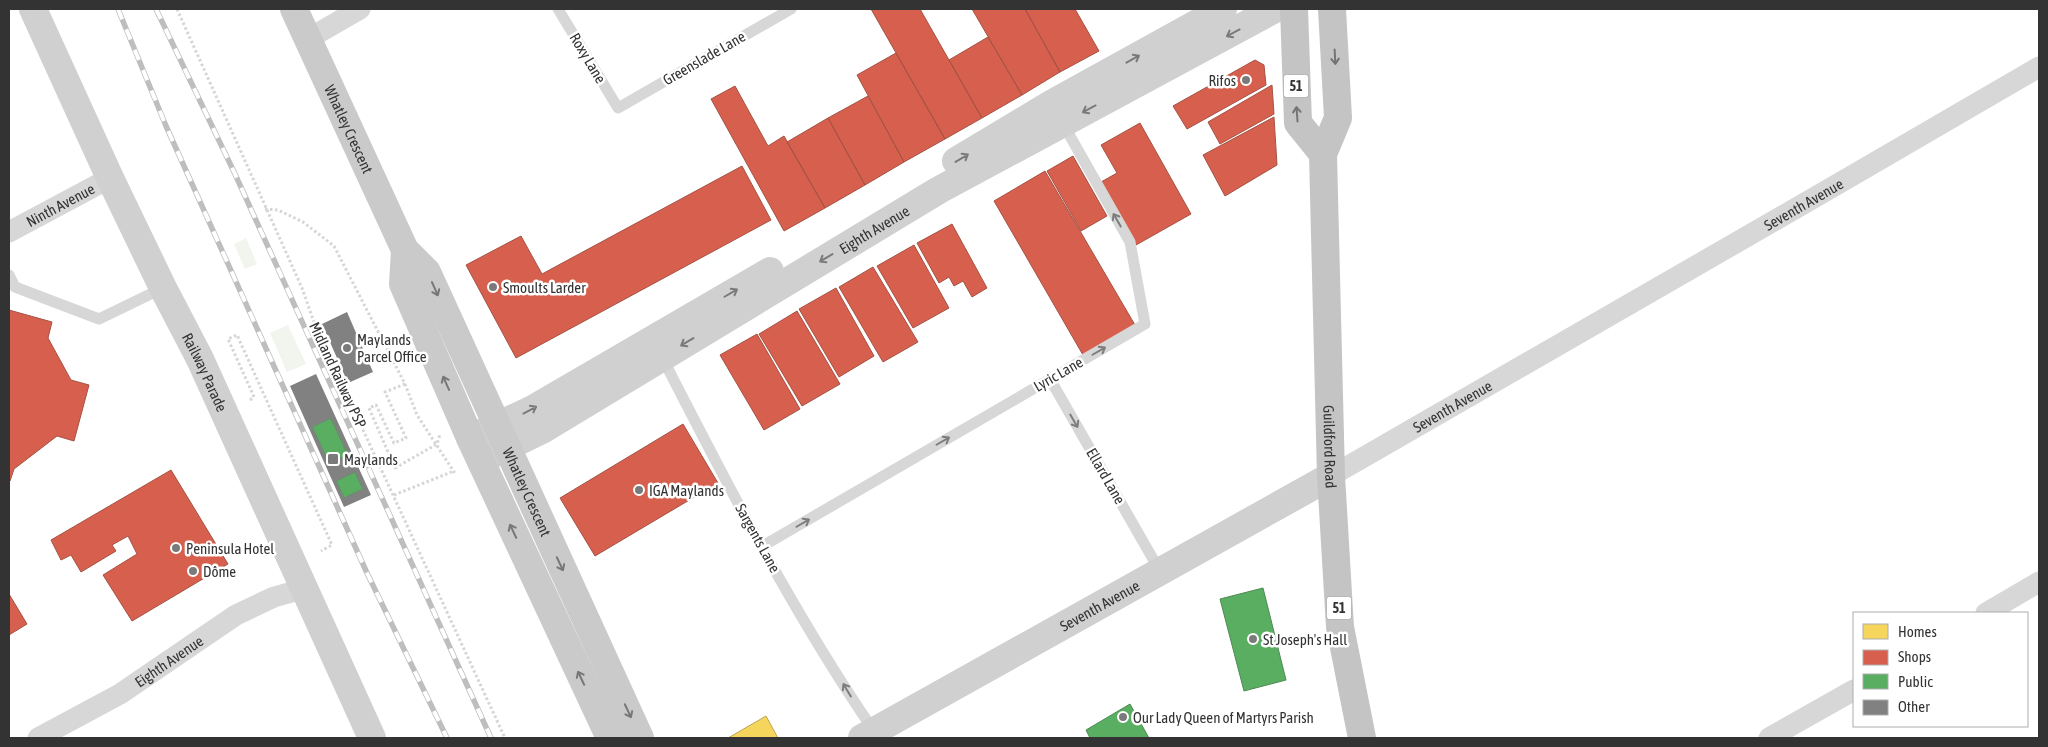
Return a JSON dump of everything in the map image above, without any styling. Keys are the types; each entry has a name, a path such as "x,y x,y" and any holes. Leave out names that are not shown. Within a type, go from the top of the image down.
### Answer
{"highway":[{"name":"51","path":"1294,9 1298,123 1323,154"},
{"name":"Guildford Road","path":"1332,9 1338,118 1323,154 1331,476 1340,627 1362,738"}],"main road":[{"name":"Whatley Crescent","path":"294,9 405,250 427,272 640,738"},
{"name":"Whatley Crescent","path":"405,250 403,284 476,449 610,738"}],"street":[{"name":"Railway Parade","path":"33,9 162,288 200,359 372,738"},
{"path":"308,39 360,9"},
{"name":"Eighth Avenue","path":"476,449 502,437 531,410 657,348 939,190 1057,113 1223,9"},
{"name":"Eighth Avenue","path":"1057,113 1250,24 1275,9"},
{"name":"Seventh Avenue","path":"868,735 1161,573 1802,206 2039,67"},
{"name":"Ninth Avenue","path":"9,232 110,178"},
{"path":"1988,612 2039,582"},
{"name":"Eighth Avenue","path":"38,738 120,694 236,615 274,597 304,589"},
{"path":"1769,738 1853,691"}],"lane":[{"name":"Roxy Lane","path":"558,9 618,108"},
{"name":"Greenslade Lane","path":"618,108 791,9"},
{"name":"Lyric Lane","path":"761,547 1145,324 1130,242 1057,113"},
{"path":"9,275 12,288 99,318 162,288"},
{"name":"Sargents Lane","path":"657,348 761,547 856,705 868,735"},
{"name":"Ellard Lane","path":"1050,379 1161,573"}],"path":[{"name":"Midland Railway PSP","path":"177,9 302,288 316,328 505,738"},
{"path":"265,209 278,210 303,222 334,246 405,384 417,416 437,444 395,468 369,408 376,404 394,443 406,438 385,392 405,384"},
{"path":"250,400 254,397 228,339 237,336 332,546 321,551"},
{"path":"394,495 476,449"}],"shaded area":[{"path":"246,238 257,264 245,269 234,244"},
{"path":"288,325 306,364 287,372 270,333"}],"building: Homes":[{"path":"766,716 778,738 728,738"}],"building: Shops":[{"path":"871,9 920,9 982,118 945,139"},
{"path":"972,9 1025,9 1060,72 1022,95"},
{"path":"1025,9 1075,9 1099,51 1060,72"},
{"path":"988,37 1022,95 982,118 949,60"},
{"path":"896,53 945,139 904,162 857,75"},
{"path":"1255,60 1264,65 1266,85 1187,129 1173,106"},
{"path":"1272,85 1274,114 1220,144 1208,122"},
{"path":"735,86 768,146 784,136 825,208 784,231 711,99"},
{"path":"868,96 904,162 865,185 828,118"},
{"path":"1274,117 1277,165 1225,196 1203,155"},
{"path":"828,118 865,185 825,208 787,142"},
{"path":"1140,123 1191,214 1136,245 1101,182 1117,173 1101,145"},
{"path":"1073,156 1107,216 1081,231 1047,171"},
{"path":"742,166 771,220 516,358 466,265 521,236 542,274"},
{"path":"1045,171 1135,325 1083,355 994,201"},
{"path":"952,224 987,288 972,297 963,281 954,286 949,277 939,283 917,243"},
{"path":"914,245 949,308 913,328 877,266"},
{"path":"873,267 918,342 883,362 839,287"},
{"path":"836,288 874,356 839,377 799,309"},
{"path":"9,310 52,322 48,338 71,380 89,385 74,441 57,436 14,469 10,481 9,481"},
{"path":"797,311 840,384 802,406 759,334"},
{"path":"757,334 800,409 764,430 720,355"},
{"name":"IGA Maylands","path":"683,424 718,483 595,556 560,498"},
{"name":"Peninsula Hotel","path":"171,470 228,564 132,621 103,575 137,554 128,536 112,545 116,551 81,572 71,555 61,560 51,540"},
{"path":"9,594 27,624 9,635"}],"building: Public":[{"path":"331,418 348,455 329,463 312,427"},
{"path":"355,472 363,489 344,498 336,481"},
{"name":"St Joseph's Hall","path":"1263,588 1286,680 1244,691 1220,599"},
{"name":"Our Lady Queen of Martyrs Parish","path":"1130,704 1149,738 1090,738 1086,730"}],"building: Other":[{"name":"Maylands Parcel Office","path":"347,312 373,372 348,383 322,324"},
{"path":"316,374 371,495 344,507 290,386","holes":["331,418 348,455 329,463 312,427","355,472 363,489 344,498 336,481"]}],"railway":[{"path":"118,9 166,126 367,573 447,738"},
{"path":"156,9 235,174 491,738"}],"place":[{"name":"Rifos","path":"1246,80"},
{"name":"Smoults Larder","path":"493,287"},
{"name":"Maylands Parcel Office","path":"347,348"},
{"name":"Maylands","path":"333,459"},
{"name":"IGA Maylands","path":"639,490"},
{"name":"Peninsula Hotel","path":"176,548"},
{"name":"Dôme","path":"193,571"},
{"name":"St Joseph's Hall","path":"1253,639"},
{"name":"Our Lady Queen of Martyrs Parish","path":"1123,717"}]}
